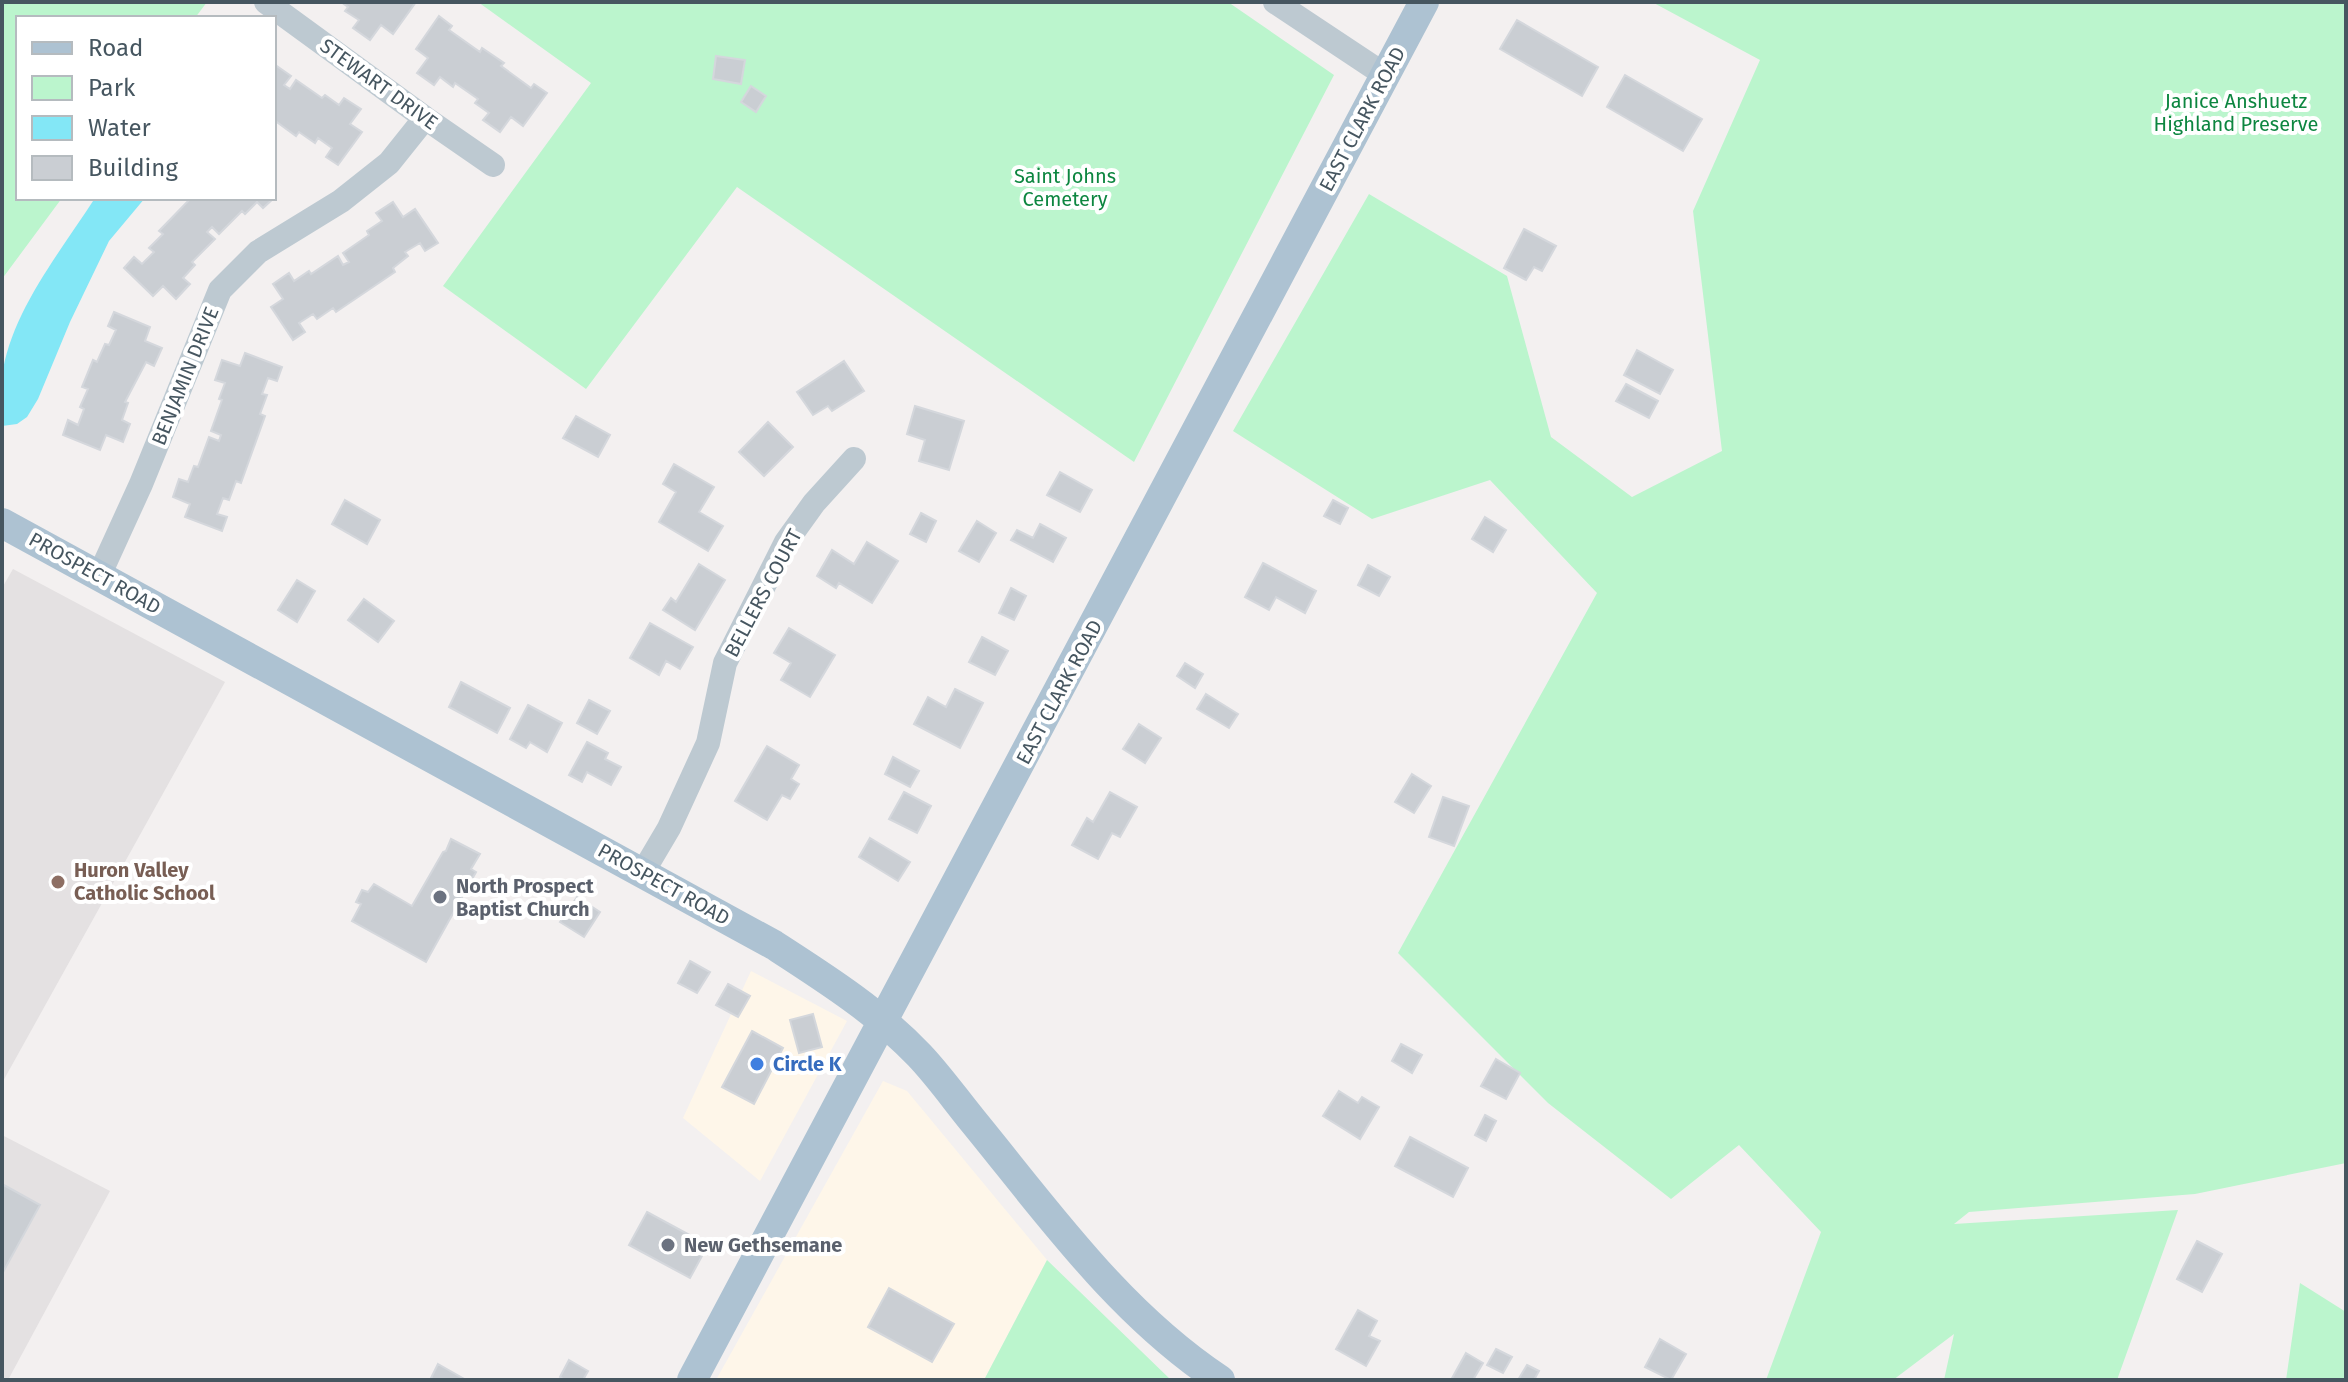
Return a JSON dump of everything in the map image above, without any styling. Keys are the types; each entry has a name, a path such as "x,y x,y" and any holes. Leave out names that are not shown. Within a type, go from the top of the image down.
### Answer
{"main road":[{"name":"EAST CLARK ROAD","path":"692,1380 1424,2"},
{"name":"PROSPECT ROAD","path":"2,523 774,945 884,1021 921,1057 1130,1309 1184,1356 1220,1380"}],"street":[{"name":"STEWART DRIVE","path":"266,2 493,165"},
{"path":"1275,2 1385,75"},
{"name":"BENJAMIN DRIVE","path":"99,576 141,484 220,290 258,252 341,201 389,163 425,118"},
{"name":"BELLERS COURT","path":"643,872 669,828 708,743 725,663 786,542 814,503 854,459"}],"shaded area":[{"name":"Huron Valley Catholic School","path":"13,569 225,682 2,1083 2,588"},
{"path":"751,971 847,1021 760,1181 683,1118"},
{"path":"883,1081 907,1091 1047,1260 984,1380 716,1380"},
{"path":"2,1135 110,1191 8,1380 2,1380"}],"green space":[{"path":"2,2 207,2 196,16 16,16 16,200 61,200 2,279"},
{"name":"Saint Johns Cemetery","path":"478,2 1228,2 1334,75 1134,462 737,187 586,389 443,286 591,83"},
{"name":"Janice Anshuetz Highland Preserve","path":"1652,2 2346,2 2346,1163 2195,1194 1969,1212 1954,1224 2178,1210 2117,1380 1944,1380 1954,1334 1893,1380 1766,1380 1821,1232 1739,1145 1671,1199 1548,1103 1398,953 1597,593 1490,480 1372,519 1233,431 1369,194 1507,276 1551,437 1632,497 1722,451 1693,211 1760,60"},
{"path":"1047,1260 1171,1380 984,1380"},
{"path":"2300,1283 2346,1312 2346,1380 2286,1380"}],"water":[{"path":"94,200 143,200 109,241 27,417 17,424 2,426 2,377 7,353 15,329 39,283"}],"building":[{"path":"341,2 416,2 393,34 381,25 370,40 353,28 359,20 345,11 348,7"},
{"path":"439,16 452,26 449,30 480,52 482,48 504,63 501,66 531,88 534,84 547,93 523,126 511,117 500,132 483,120 489,113 475,103 478,99 455,83 453,87 440,77 434,85 417,73 428,58 416,49"},
{"path":"1517,20 1598,67 1582,96 1500,49"},
{"path":"716,56 745,60 741,84 713,79"},
{"path":"276,65 291,76 284,85 290,89 296,80 322,98 325,95 339,105 344,98 361,109 350,124 362,132 338,165 326,157 332,148 318,138 315,143 299,132 296,136 276,121"},
{"path":"1625,75 1702,119 1683,151 1607,107"},
{"path":"751,86 766,96 756,112 741,102"},
{"path":"189,200 272,200 263,208 257,202 245,214 242,211 219,234 212,227 207,232 215,239 192,262 195,265 183,278 190,284 176,299 163,286 153,296 124,268 134,257 142,264 154,252 149,248 163,234 159,231"},
{"path":"393,202 403,217 415,209 438,243 425,251 420,243 405,252 408,256 393,268 395,272 336,312 333,308 317,319 313,314 299,323 305,332 293,340 271,307 283,299 273,284 289,273 294,281 309,271 311,274 338,256 343,265 349,262 343,253 369,235 367,231 382,221 376,213"},
{"path":"1524,229 1556,246 1542,271 1534,267 1526,280 1504,268"},
{"path":"114,312 150,327 145,341 162,348 154,366 146,362 125,402 128,403 122,420 130,424 123,442 106,435 100,450 63,435 68,420 78,425 84,409 80,407 88,389 82,387 93,360 97,362 116,330 108,326"},
{"path":"1637,350 1673,370 1660,394 1624,375"},
{"path":"245,353 282,367 277,381 268,378 262,394 267,395 260,414 265,416 241,483 236,481 229,500 223,498 217,514 227,517 222,531 185,517 190,504 173,497 179,479 188,482 194,466 198,467 209,437 219,441 221,435 211,431 225,383 215,380 222,360 240,366"},
{"path":"844,361 864,391 832,411 828,406 813,415 797,392"},
{"path":"1626,384 1658,401 1649,418 1616,401"},
{"path":"915,406 964,421 949,470 919,461 925,440 907,434"},
{"path":"576,416 610,435 598,457 563,438"},
{"path":"768,422 793,447 764,476 739,452"},
{"path":"674,464 714,487 699,512 723,526 708,551 659,522 676,492 663,484"},
{"path":"1060,472 1092,490 1080,512 1047,495"},
{"path":"345,500 380,520 367,544 332,524"},
{"path":"1333,500 1348,508 1340,524 1324,516"},
{"path":"921,513 936,521 926,542 910,534"},
{"path":"1485,517 1506,530 1493,552 1472,539"},
{"path":"977,521 996,533 979,562 959,551"},
{"path":"1040,524 1066,538 1053,562 1011,540 1017,530 1033,538"},
{"path":"867,542 898,561 872,603 839,583 836,588 817,576 832,550 854,564"},
{"path":"1263,563 1316,591 1305,613 1276,597 1269,610 1245,597"},
{"path":"699,564 725,580 695,630 663,610 671,598 676,602"},
{"path":"1368,565 1390,577 1379,596 1358,585"},
{"path":"297,580 315,591 297,622 278,610"},
{"path":"1011,588 1026,596 1014,620 999,613"},
{"path":"364,599 394,621 378,642 348,620"},
{"path":"650,623 693,647 680,669 666,661 659,675 630,658"},
{"path":"789,628 835,655 810,697 781,680 791,663 774,653"},
{"path":"982,637 1008,651 995,675 969,662"},
{"path":"1185,663 1203,674 1195,688 1177,676"},
{"path":"461,682 510,708 497,733 449,707"},
{"path":"955,689 983,703 960,748 914,724 928,697 946,707"},
{"path":"1206,694 1238,714 1229,728 1197,709"},
{"path":"589,700 610,711 597,734 577,723"},
{"path":"528,705 562,723 547,752 530,742 526,748 510,739"},
{"path":"1139,724 1161,738 1145,763 1123,749"},
{"path":"587,742 608,753 605,759 621,767 611,785 587,772 582,782 569,775"},
{"path":"767,746 799,765 791,779 799,784 790,799 782,795 767,820 735,801"},
{"path":"893,757 919,771 910,787 885,774"},
{"path":"1412,774 1431,786 1414,813 1395,802"},
{"path":"904,792 931,806 917,833 889,819"},
{"path":"1110,792 1137,807 1120,837 1112,833 1098,859 1072,845 1087,818 1093,822"},
{"path":"1443,797 1469,806 1454,846 1429,837"},
{"path":"870,838 910,862 898,881 859,857"},
{"name":"North Prospect Baptist Church","path":"451,839 480,854 471,869 476,872 426,962 352,921 361,904 356,902 362,890 368,892 374,884 412,906"},
{"path":"577,897 600,912 584,937 560,922"},
{"path":"690,961 710,972 697,993 678,983"},
{"path":"728,984 750,996 738,1017 716,1005"},
{"path":"813,1014 822,1047 799,1053 790,1020"},
{"path":"752,1031 783,1048 754,1104 722,1087"},
{"path":"1401,1044 1422,1055 1412,1073 1392,1061"},
{"path":"1496,1059 1520,1073 1506,1099 1481,1086"},
{"path":"1339,1091 1358,1103 1362,1097 1379,1107 1360,1139 1323,1116"},
{"path":"1485,1115 1496,1121 1486,1141 1475,1135"},
{"path":"1410,1137 1468,1168 1453,1197 1395,1166"},
{"path":"2,1184 40,1205 2,1274"},
{"name":"New Gethsemane","path":"647,1212 708,1245 690,1278 629,1245"},
{"path":"2197,1241 2222,1254 2202,1292 2177,1279"},
{"path":"889,1288 954,1324 932,1362 868,1327"},
{"path":"1358,1310 1377,1321 1369,1336 1380,1341 1366,1366 1336,1349"},
{"path":"1660,1339 1686,1354 1671,1380 1645,1367"},
{"path":"1496,1349 1512,1357 1503,1373 1487,1365"},
{"path":"1466,1353 1483,1363 1473,1380 1451,1380"},
{"path":"569,1360 588,1371 583,1380 560,1377"},
{"path":"438,1364 466,1380 431,1378"},
{"path":"1527,1365 1539,1371 1534,1380 1518,1380"}],"place":[{"name":"Huron Valley Catholic School","path":"58,882"},
{"name":"North Prospect Baptist Church","path":"440,897"},
{"name":"Circle K","path":"757,1064"},
{"name":"New Gethsemane","path":"668,1245"}]}
